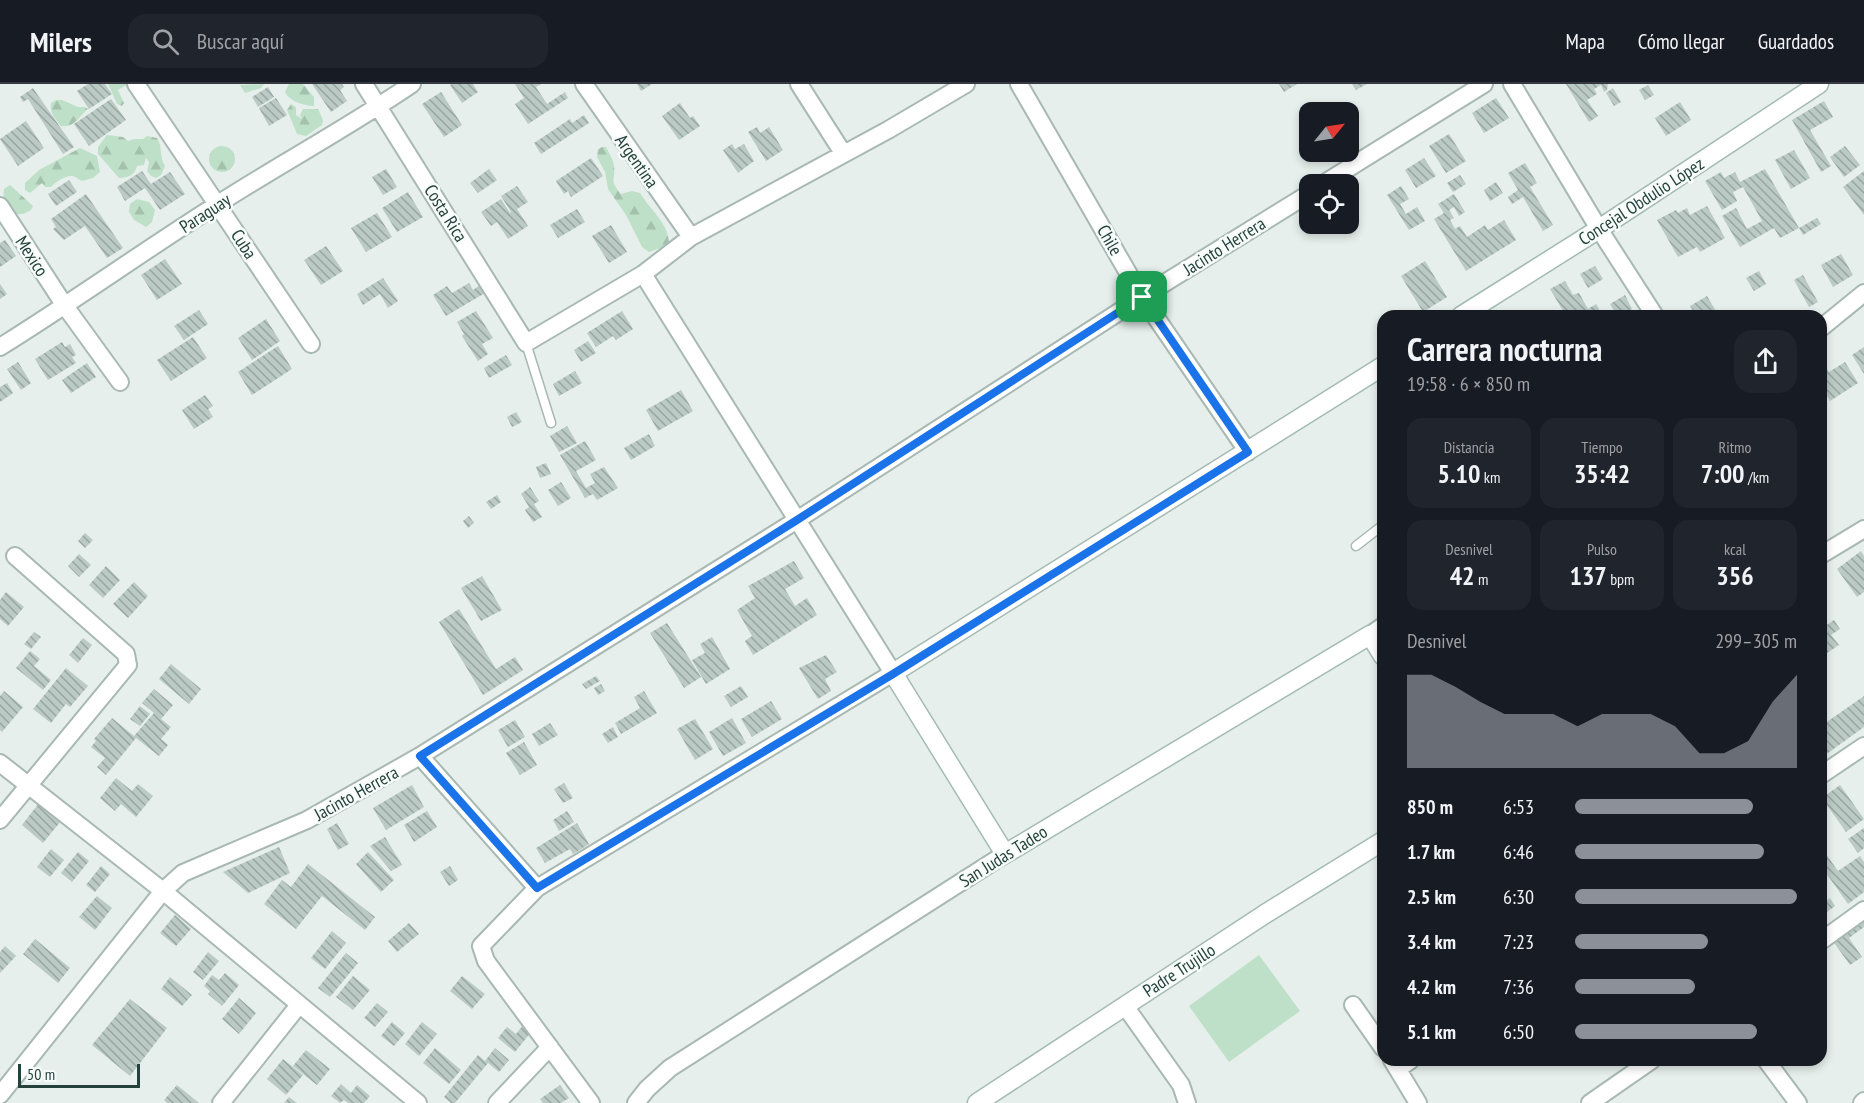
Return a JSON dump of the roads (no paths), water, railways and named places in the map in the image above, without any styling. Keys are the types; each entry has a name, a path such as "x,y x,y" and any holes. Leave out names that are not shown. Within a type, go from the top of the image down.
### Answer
{"street":[{"name":"Cuba","path":"136,84 311,345"},
{"name":"Costa Rica","path":"364,84 380,106 526,344"},
{"name":"Paraguay","path":"0,347 218,204 380,106 412,84"},
{"name":"Argentina","path":"584,84 691,237"},
{"path":"799,84 843,153"},
{"path":"526,344 643,274 691,237 966,84"},
{"name":"Chile","path":"1019,84 1142,297 1248,452"},
{"path":"1339,174 1484,84"},
{"path":"1512,84 1599,229 1651,310"},
{"name":"Concejal Obdulio López","path":"1471,310 1599,229 1819,84"},
{"name":"Jacinto Herrera","path":"0,1095 163,891 183,873 307,820 420,756 797,520 1142,297 1299,200"},
{"name":"Mexico","path":"0,206 65,306 120,382"},
{"path":"643,274 1005,854"},
{"path":"1827,323 1864,292"},
{"path":"591,1103 486,961 481,946 537,888 893,674 1377,370"},
{"path":"1827,551 1864,529"},
{"path":"0,820 129,662 126,654 15,556"},
{"name":"San Judas Tadeo","path":"636,1103 647,1089 670,1068 1005,854 1376,631"},
{"path":"1827,771 1864,746"},
{"path":"420,756 537,888"},
{"path":"0,763 163,891 418,1103"},
{"name":"Padre Trujillo","path":"977,1103 1265,914 1377,845"},
{"path":"1827,937 1864,910"},
{"path":"221,1103 299,1005"},
{"path":"1353,1005 1377,1039"},
{"path":"1125,1006 1181,1085 1187,1103"},
{"path":"497,1103 550,1047"},
{"path":"1401,1066 1418,1103"},
{"path":"1590,1103 1643,1066"},
{"path":"1770,1066 1798,1103"}],"lane":[{"path":"526,344 551,423"},
{"path":"1356,546 1377,530"}]}
